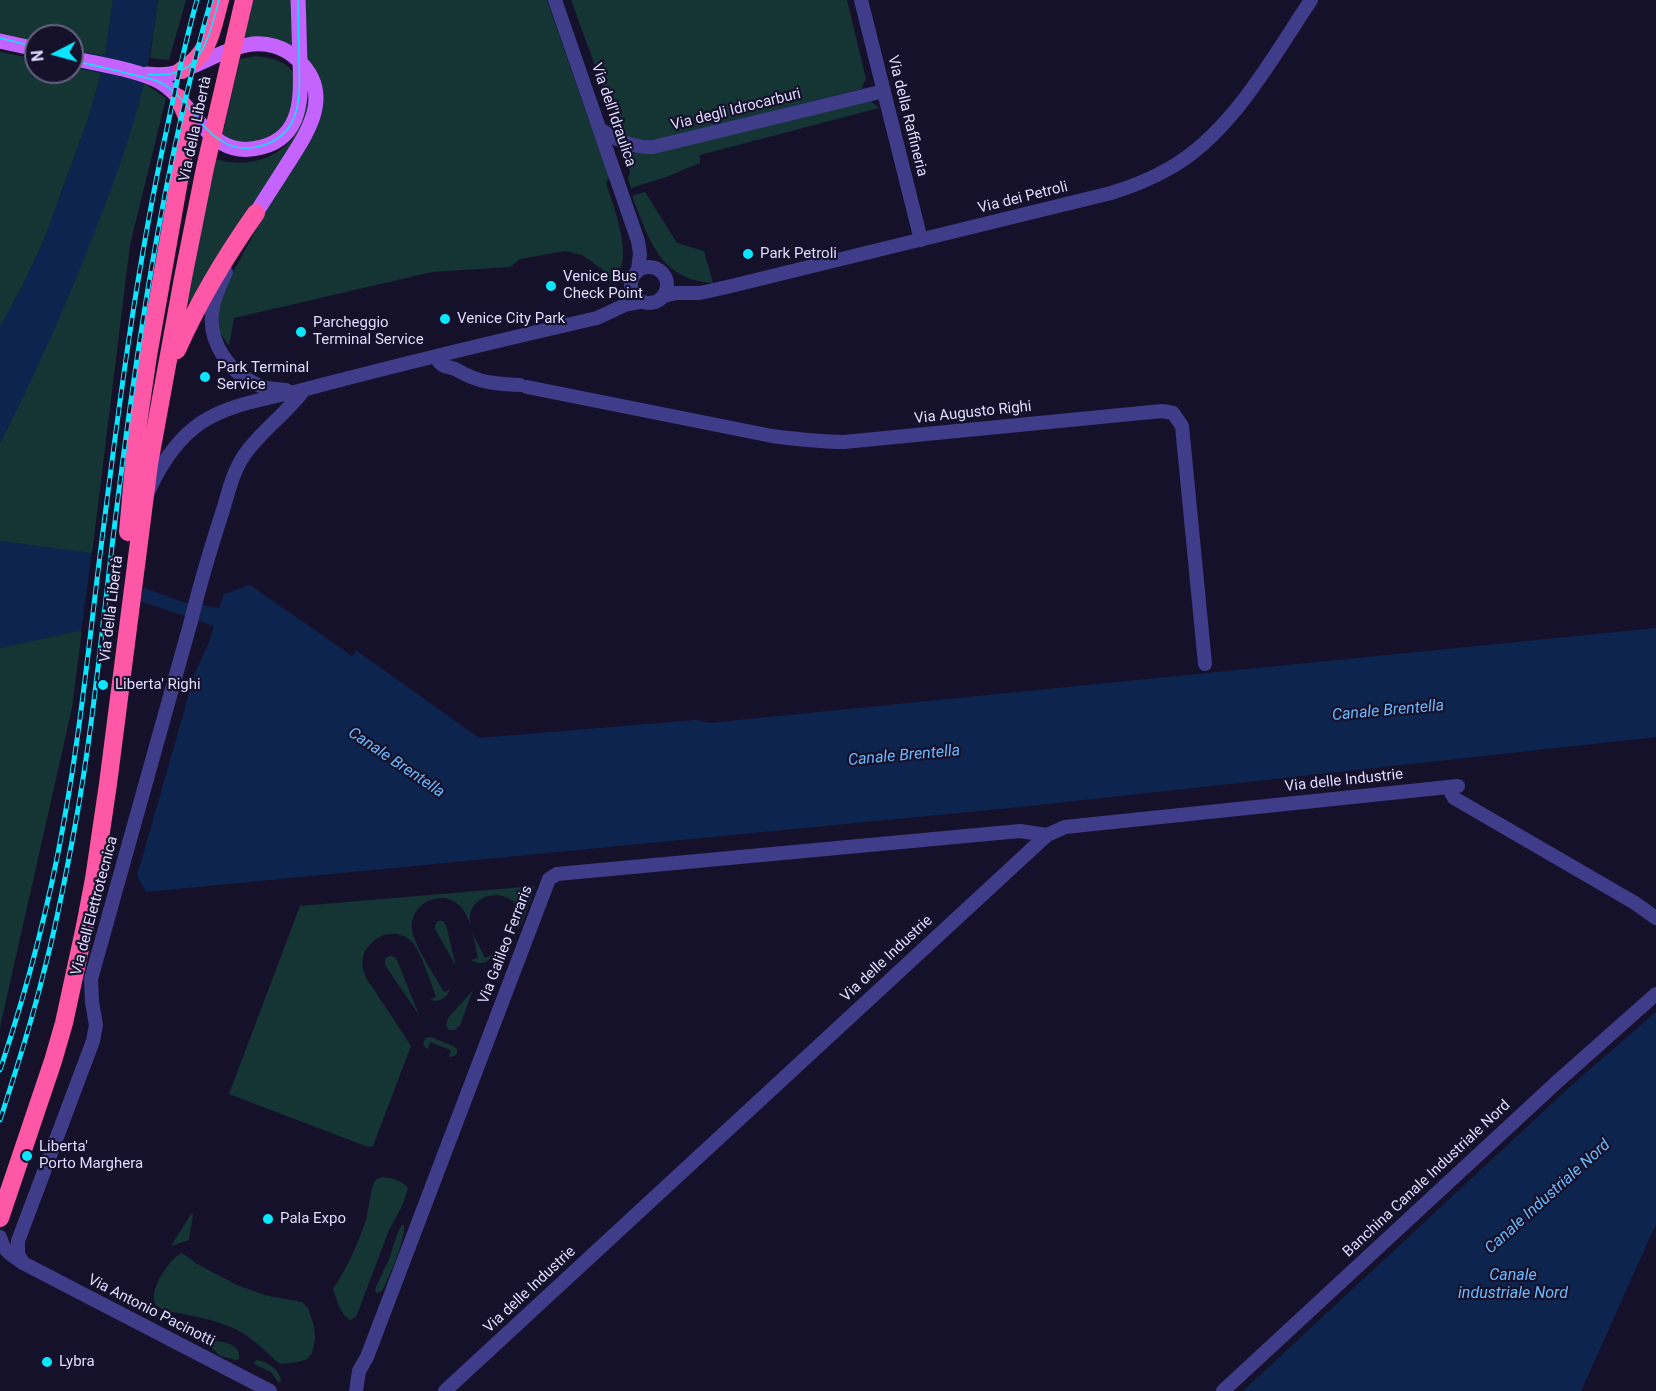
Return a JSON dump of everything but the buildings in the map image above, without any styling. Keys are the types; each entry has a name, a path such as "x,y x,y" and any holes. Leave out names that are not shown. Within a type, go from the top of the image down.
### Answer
{"highway":[{"path":"182,70 193,63 204,51 220,0"},
{"name":"Via della Libertà","path":"0,1218 50,1072 64,1023 94,879 134,532 137,466 181,227 210,90 233,0"},
{"name":"Via della Libertà","path":"134,532 143,512 165,376 205,168 244,0"},
{"path":"134,532 134,462 143,388 188,127 184,107 179,99"},
{"path":"165,376 211,281 256,213"},
{"name":"Via della Libertà","path":"0,1184 54,1020 85,868 119,652"}],"main road":[{"path":"84,61 141,74 161,83 214,137 226,145 247,150 266,146 278,140 296,117 300,98 298,0"},
{"path":"0,41 24,47"},
{"path":"141,74 168,74 248,45 270,45 286,51 304,66 316,93 314,115 306,136 256,213"}],"street":[{"name":"Via dell'Idraulica","path":"555,0 638,241 652,267"},
{"name":"Via della Raffineria","path":"861,0 921,240"},
{"name":"Via dei Petroli","path":"664,296 676,293 700,293 727,287 1111,193 1146,181 1196,151 1230,118 1311,0"},
{"name":"Via degli Idrocarburi","path":"600,129 615,140 640,148 653,147 884,91"},
{"path":"256,213 213,304 214,339 226,360 241,374 261,386 270,389 300,390"},
{"name":"Via dell'Idraulica","path":"638,241 640,254 638,270"},
{"path":"597,318 620,300 630,288 632,278 642,268 652,267 661,271 666,279 689,288 713,290 727,287"},
{"path":"143,512 148,492 158,472 176,446 188,433 217,414 382,369 597,318 625,305 640,302 651,303 664,296 666,279"},
{"path":"630,288 640,302"},
{"name":"Via Augusto Righi","path":"435,357 440,365 493,384 524,386 806,441 844,442 1162,411 1173,413 1182,426 1205,664"},
{"path":"260,401 261,386"},
{"name":"Via dell'Elettrotecnica","path":"20,1261 18,1242 93,1041 96,1024 91,979 199,588 233,475 258,436 281,416 300,390"},
{"name":"Via delle Industrie","path":"445,1391 1047,835 1065,826 1453,786 1454,798 1635,903 1656,918"},
{"name":"Via Galileo Ferraris","path":"364,1391 362,1382 368,1357 552,876 1020,831 1047,835"},
{"name":"Banchina Canale Industriale Nord","path":"1223,1391 1549,1089 1656,994"},
{"name":"Via Antonio Pacinotti","path":"0,1237 2,1246 9,1255 270,1391"},
{"path":"0,1262 20,1261"},
{"name":"Via Galileo Ferraris","path":"356,1391 359,1371 368,1357"}],"green space":[{"path":"0,0 113,0 105,56 84,52 84,24 24,24 24,39 0,34"},
{"path":"158,0 186,0 169,60 150,58"},
{"path":"253,0 292,0 294,49 273,40 244,37"},
{"path":"304,0 547,0 610,176 606,183 620,228 623,252 619,272 611,283 606,272 582,255 565,251 520,259 510,267 432,272 234,318 229,346 219,331 218,305 272,200 313,136 321,113 306,58"},
{"path":"571,0 847,0 866,79 861,89 655,140 636,139 620,134"},
{"path":"0,52 24,57 24,84 84,84 84,69 101,73 88,119 45,237 0,327"},
{"path":"256,56 279,61 296,76 291,114 286,125 272,136 254,143 236,143 229,140 223,133 240,59"},
{"path":"144,83 166,98 130,245 92,554 0,541 0,443 19,405"},
{"path":"305,92 309,96 310,116 208,277 186,307 215,159 237,163 249,162 260,160 279,151 297,130"},
{"path":"871,101 879,108 700,155 700,163 631,188 628,179 630,172 623,146 693,143"},
{"path":"645,192 677,243 704,251 713,283 695,280 680,274 659,254 644,227 632,196"},
{"path":"82,630 72,708 0,1027 0,648"},
{"path":"535,886 521,926 521,913 515,903 507,897 497,895 477,902 471,911 471,926 460,906 444,898 427,902 415,913 412,930 417,944 444,992 450,989 447,995 439,1000 430,1000 436,997 426,968 415,946 404,936 385,935 370,945 365,953 363,962 366,978 411,1046 373,1146 368,1147 229,1094 300,906"},
{"path":"438,921 443,921 446,925 456,966 435,929"},
{"path":"472,931 485,958 492,955 486,962 477,963 471,960 478,958"},
{"path":"389,956 397,960 419,1015 385,965 385,959"},
{"path":"473,990 460,1025 455,1030 449,1030 446,1026 448,1018"},
{"path":"431,1037 453,1046 457,1049 457,1054 449,1057 451,1050 430,1042 428,1049 424,1041"},
{"path":"382,1177 397,1180 408,1188 403,1204 389,1230 356,1317 350,1320 341,1310 333,1289 347,1264 366,1220 374,1182"},
{"path":"191,1214 193,1215 189,1240 171,1246"},
{"path":"402,1225 404,1225 404,1231 396,1258 382,1291 377,1293 376,1287"},
{"path":"182,1253 199,1265 237,1285 268,1296 302,1302 308,1308 314,1326 315,1339 312,1353 307,1359 280,1364 236,1329 217,1322 166,1311 157,1306 154,1301 156,1285 171,1261"},
{"path":"198,1338 231,1344 239,1352 239,1359 220,1356"},
{"path":"257,1360 273,1367 279,1374 281,1382 278,1382 271,1372 254,1364"}],"water":[{"path":"113,0 158,0 141,97 121,162 59,320 0,443 0,327 45,237 88,119 101,73 84,69 84,52 105,56"},
{"name":"Canale Brentella","path":"0,541 85,552 120,560 144,588 183,602 219,608 224,594 250,585 352,656 357,651 479,738 696,720 709,723 1656,628 1656,737 1020,807 146,892 137,876 195,673 214,626 137,600 82,630 0,648"},
{"name":"Canale industriale Nord","path":"1656,1012 1656,1224 1581,1391 1243,1391 1573,1084"}],"pier":[{"path":"92,551 122,558 144,582 141,604 131,605 115,623 107,627 81,633"}],"tram line":[{"path":"148,74 180,71 191,64 206,43 219,0"},
{"path":"84,63 161,83 173,91 205,127 220,140 236,147 258,147 277,139 286,131 296,110 299,98 298,0"},
{"path":"0,38 24,44"}],"railway":[{"path":"0,1070 36,947 64,821 80,722 114,448 137,287 167,128 197,0"},
{"path":"0,1120 39,990 72,844 97,678 122,463 141,329 178,131 211,0"}],"place":[{"name":"Park Petroli","path":"748,254"},
{"name":"Venice Bus Check Point","path":"551,286"},
{"name":"Venice City Park","path":"445,319"},
{"name":"Parcheggio Terminal Service","path":"301,332"},
{"name":"Park Terminal Service","path":"205,377"},
{"name":"Liberta' Righi","path":"103,685"},
{"name":"Liberta' Porto Marghera","path":"27,1156"},
{"name":"Pala Expo","path":"268,1219"},
{"name":"Lybra","path":"47,1362"}],"water label":[{"name":"Canale Industriale Nord","path":"1548,1197"}]}
